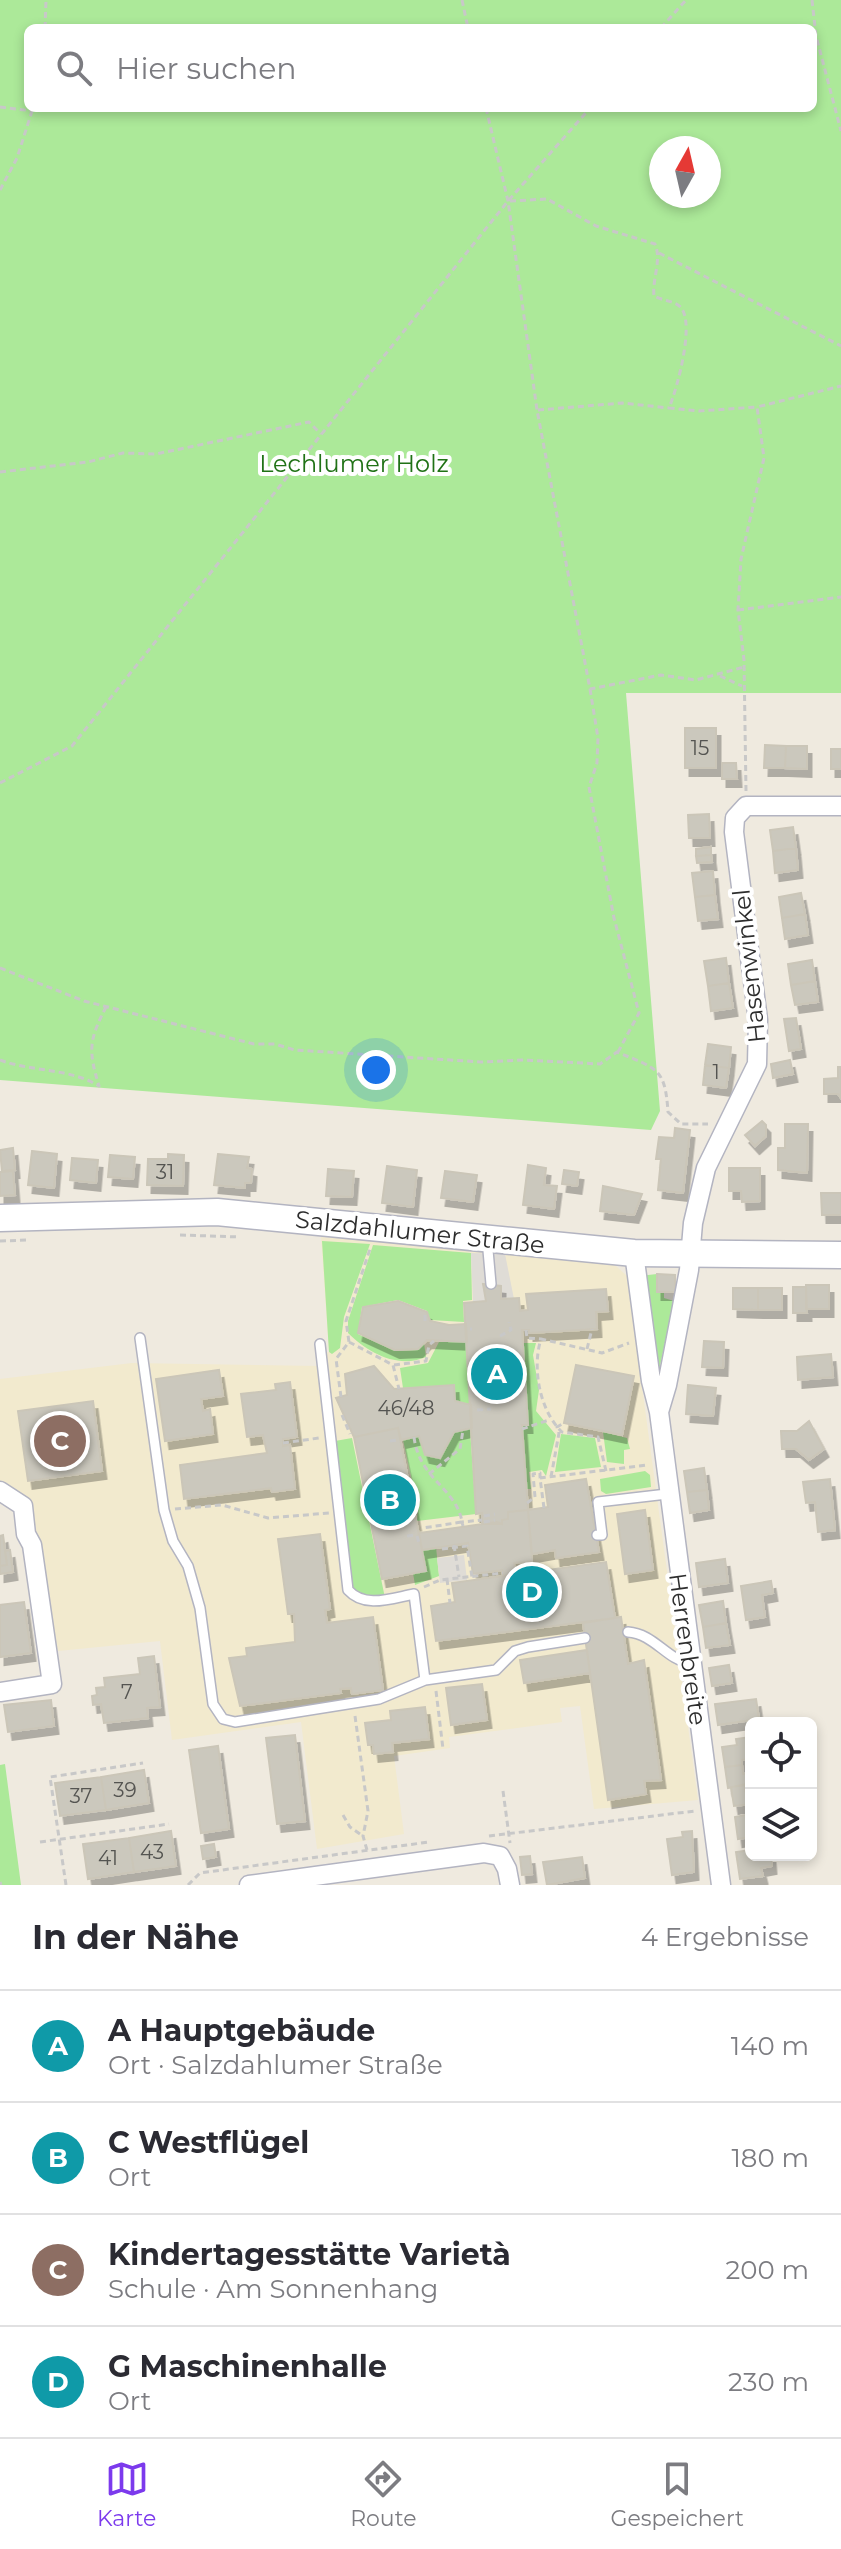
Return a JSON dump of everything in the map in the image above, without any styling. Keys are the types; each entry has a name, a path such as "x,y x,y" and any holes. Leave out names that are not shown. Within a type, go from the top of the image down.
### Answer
{"main road":[{"name":"Salzdahlumer Straße","path":"0,1218 181,1210 486,1236 634,1253 841,1255"}],"street":[{"path":"743,808 841,806"},
{"name":"Hasenwinkel","path":"691,1255 693,1223 706,1168 727,1118 751,1078 758,1054 758,1020 734,832 743,808"},
{"name":"Herrenbreite","path":"634,1253 651,1381 659,1412 667,1494 721,1885"},
{"name":"Herrenbreite","path":"659,1412 667,1385 691,1255"},
{"path":"0,1491 23,1506 26,1534 32,1545 52,1684 0,1692"},
{"path":"249,1885 304,1880 369,1867 484,1853 500,1856 508,1877"}],"lane":[{"path":"486,1236 491,1284"},
{"path":"140,1338 164,1510 173,1541 188,1566 200,1608 216,1714 235,1722 353,1704 393,1694 425,1680 496,1670 515,1651 528,1647 585,1638"},
{"path":"320,1344 346,1580 353,1596 371,1602 417,1590 425,1680"},
{"path":"597,1535 602,1535 598,1502 667,1494"},
{"path":"628,1632 645,1633 675,1660 690,1664"}],"path":[{"path":"45,24 46,0"},
{"path":"462,0 467,24"},
{"path":"665,24 686,0"},
{"path":"812,0 815,24"},
{"path":"817,40 841,131"},
{"path":"0,107 24,109"},
{"path":"0,190 17,158 32,112"},
{"path":"0,968 55,991 106,1007 254,1044 295,1050 481,1062 524,1060 600,1064 617,1052 639,1013 614,918 589,787 597,763 598,738 537,410 508,201 487,112"},
{"path":"0,783 72,746 508,201 586,112"},
{"path":"508,201 547,199 596,226 655,244 659,253 653,282 654,296 677,304 684,311 687,327 676,391 669,408"},
{"path":"659,253 841,346"},
{"path":"537,410 622,403 699,411 757,407 840,385"},
{"path":"743,808 744,667 738,610 741,559 764,458 757,407"},
{"path":"0,472 88,462 123,453 156,454 309,422 321,434"},
{"path":"738,610 841,597"},
{"path":"590,689 661,675 696,680 720,676 744,667"},
{"path":"720,676 742,686"},
{"path":"0,1060 22,1068 85,1077 99,1086 92,1062 91,1037 106,1007"},
{"path":"617,1052 659,1070 666,1081 668,1112 681,1124 716,1124"},
{"path":"341,1397 336,1359 349,1342 346,1321 377,1227"},
{"path":"425,1315 425,1322"},
{"path":"500,1336 511,1330 509,1322"},
{"path":"587,1349 592,1329"},
{"path":"526,1330 527,1338 602,1353 620,1345"},
{"path":"541,1339 536,1355 543,1399 551,1420 562,1432 598,1437 606,1471"},
{"path":"349,1342 393,1365 426,1361 429,1345 434,1341"},
{"path":"393,1365 399,1389"},
{"path":"477,1410 490,1409"},
{"path":"522,1429 551,1420"},
{"path":"557,1427 564,1423"},
{"path":"551,1477 559,1433 557,1427"},
{"path":"429,1474 460,1449 463,1430"},
{"path":"347,1435 352,1433"},
{"path":"414,1437 418,1460 458,1506 463,1524"},
{"path":"283,1443 314,1439"},
{"path":"390,1441 397,1440"},
{"path":"540,1478 663,1463"},
{"path":"527,1503 535,1497 533,1474 540,1473 544,1508"},
{"path":"164,1510 209,1504 268,1518 339,1512"},
{"path":"423,1528 463,1524 495,1514"},
{"path":"483,1519 495,1520"},
{"path":"407,1536 416,1536 419,1543"},
{"path":"455,1546 459,1577"},
{"path":"442,1549 467,1546 472,1577"},
{"path":"417,1590 447,1579 503,1573"},
{"path":"447,1579 450,1603"},
{"path":"435,1688 443,1749"},
{"path":"353,1704 368,1811 363,1836 369,1867"},
{"path":"66,1885 50,1777 143,1763"},
{"path":"503,1791 511,1856 508,1877"},
{"path":"343,1815 350,1827 363,1836"},
{"path":"40,1842 169,1824"}],"shaded area":[{"path":"321,1237 602,1260 615,1265 627,1276 698,1800 594,1809 580,1706 560,1708 562,1722 449,1737 450,1748 394,1756 404,1834 317,1849 301,1722 172,1740 160,1641 58,1651 31,1502 0,1482 0,1379 132,1363 321,1366 320,1353 329,1352"},
{"path":"471,1253 505,1254 514,1299 501,1299 501,1286 484,1284 486,1301 473,1302"},
{"path":"464,1555 467,1580 440,1583 437,1558"}],"green space":[{"name":"Lechlumer Holz","path":"0,0 841,0 841,693 626,693 660,1111 651,1130 0,1080"},
{"path":"322,1241 370,1244 344,1317 340,1348 332,1354 329,1352"},
{"path":"373,1245 471,1253 472,1300 463,1301 464,1322 430,1320 427,1311 398,1300 362,1307 358,1334 395,1351 418,1350 424,1343 426,1357 405,1361 384,1357 348,1333 348,1321"},
{"path":"657,1274 657,1292 664,1292 664,1298 674,1301 658,1375 639,1276"},
{"path":"439,1342 467,1342 471,1405 455,1401 454,1385 403,1388 400,1368 428,1363"},
{"path":"523,1343 536,1343 533,1355 539,1390 536,1411 556,1435 546,1476 542,1470 529,1472 531,1489 526,1489 522,1425 528,1424"},
{"path":"470,1429 476,1514 417,1521 418,1508 403,1440 419,1436 425,1454 440,1457 454,1432"},
{"path":"603,1432 627,1438 630,1449 624,1450 624,1464 607,1462"},
{"path":"561,1434 595,1438 601,1467 555,1472"},
{"path":"352,1438 385,1598 371,1600 350,1586 335,1441"},
{"path":"645,1471 650,1475 651,1487 606,1494 601,1491 600,1479"},
{"path":"436,1547 439,1576 415,1585 413,1573 426,1571 422,1550"},
{"path":"5,1764 21,1885 0,1885 0,1765"}],"building":[{"path":"685,728 716,728 716,768 685,768"},
{"path":"765,745 786,746 785,768 764,768"},
{"path":"786,746 807,746 807,769 785,768"},
{"path":"831,749 841,749 841,769 831,769"},
{"path":"722,763 736,763 737,779 722,779"},
{"path":"709,814 710,838 689,838 688,815"},
{"path":"793,827 796,848 773,851 770,830"},
{"path":"711,847 711,855 696,856 696,849"},
{"path":"796,848 798,870 775,873 773,851"},
{"path":"711,855 712,862 697,863 696,856"},
{"path":"713,871 715,895 695,897 692,873"},
{"path":"801,893 805,914 782,918 779,897"},
{"path":"715,895 718,919 698,921 695,897"},
{"path":"805,914 808,935 785,939 782,918"},
{"path":"726,958 729,983 708,986 704,961"},
{"path":"812,960 815,981 791,985 788,964"},
{"path":"815,981 818,1002 795,1005 791,985"},
{"path":"729,983 733,1008 711,1011 708,986"},
{"path":"796,1018 801,1049 789,1051 784,1019"},
{"path":"708,1044 731,1047 729,1068 705,1065"},
{"path":"790,1060 793,1074 773,1078 771,1064"},
{"path":"705,1065 729,1068 726,1088 703,1085"},
{"path":"838,1067 841,1067 841,1098 838,1094 824,1094 824,1079 838,1078"},
{"path":"762,1121 766,1125 766,1136 755,1146 745,1135"},
{"path":"785,1124 808,1124 807,1173 778,1170 778,1148 785,1148"},
{"path":"675,1128 690,1130 683,1193 658,1190 661,1159 656,1159 659,1137 674,1138"},
{"path":"13,1148 15,1170 2,1171 0,1150"},
{"path":"32,1151 57,1154 54,1188 28,1185"},
{"path":"168,1154 184,1155 183,1186 147,1185 148,1159 168,1159"},
{"path":"218,1154 249,1157 247,1168 252,1169 251,1183 245,1183 245,1188 214,1185"},
{"path":"110,1155 135,1157 133,1179 108,1177"},
{"path":"72,1158 98,1160 96,1183 70,1180"},
{"path":"528,1165 546,1168 544,1185 557,1186 554,1209 523,1205"},
{"path":"387,1166 417,1170 413,1207 382,1203"},
{"path":"729,1168 760,1168 760,1201 742,1202 741,1191 729,1191"},
{"path":"328,1169 354,1171 352,1197 326,1196"},
{"path":"564,1170 579,1172 577,1186 562,1184"},
{"path":"13,1171 15,1195 0,1196 0,1172"},
{"path":"445,1171 477,1175 473,1202 441,1198"},
{"path":"603,1186 642,1194 634,1215 600,1211"},
{"path":"821,1193 841,1193 841,1215 822,1215"},
{"path":"657,1274 675,1275 675,1292 657,1292"},
{"path":"483,1284 501,1286 501,1299 519,1298 520,1311 528,1310 526,1294 606,1289 608,1311 596,1312 597,1329 529,1333 529,1330 522,1330 528,1425 522,1425 528,1510 508,1512 508,1519 502,1520 502,1524 482,1524 482,1513 476,1514 464,1303 486,1301"},
{"path":"806,1285 829,1285 829,1309 806,1309"},
{"path":"793,1287 806,1287 807,1313 793,1313"},
{"path":"733,1288 758,1288 758,1310 733,1309"},
{"path":"758,1288 782,1288 782,1310 758,1310"},
{"path":"398,1301 427,1312 430,1321 449,1325 466,1324 467,1342 427,1340 418,1349 395,1350 358,1333 363,1307"},
{"path":"704,1341 724,1342 723,1368 702,1367"},
{"path":"831,1354 833,1377 798,1380 797,1357"},
{"path":"576,1365 634,1376 622,1435 564,1423"},
{"path":"374,1366 394,1389 454,1385 455,1401 471,1405 472,1428 454,1432 440,1458 425,1455 419,1436 401,1440 398,1428 354,1437 336,1398 347,1395 345,1374"},
{"path":"219,1370 223,1396 201,1399 203,1411 210,1409 213,1434 165,1441 156,1379"},
{"path":"290,1382 297,1437 283,1439 283,1446 290,1445 295,1489 272,1492 271,1488 184,1499 180,1465 267,1453 263,1435 247,1437 241,1394 276,1390 275,1384"},
{"path":"688,1385 716,1388 713,1416 686,1414"},
{"path":"93,1401 102,1471 28,1481 18,1411"},
{"path":"809,1421 824,1449 809,1460 796,1449 782,1449 781,1431 797,1431"},
{"path":"398,1428 426,1571 382,1579 354,1437"},
{"path":"704,1468 707,1490 687,1492 684,1471"},
{"path":"586,1479 599,1552 556,1558 555,1550 532,1554 528,1510 548,1507 545,1485"},
{"path":"830,1479 835,1530 818,1532 815,1502 806,1503 803,1482"},
{"path":"707,1490 709,1510 690,1513 687,1492"},
{"path":"528,1510 532,1561 514,1563 515,1575 503,1576 502,1570 473,1574 468,1543 422,1550 419,1533 497,1522 502,1524 502,1520 508,1519 508,1512"},
{"path":"645,1510 653,1570 625,1574 617,1514"},
{"path":"320,1534 330,1609 325,1610 327,1623 373,1617 383,1690 352,1694 351,1688 340,1689 341,1693 240,1706 229,1658 247,1656 246,1648 295,1642 294,1614 288,1614 278,1539"},
{"path":"3,1535 7,1565 0,1566 0,1536"},
{"path":"10,1550 13,1572 0,1574 0,1566 7,1565 5,1551"},
{"path":"725,1559 728,1583 699,1587 696,1563"},
{"path":"606,1562 615,1618 436,1641 431,1606 455,1602 452,1583"},
{"path":"771,1581 773,1593 762,1595 765,1617 746,1620 741,1586"},
{"path":"723,1601 726,1623 703,1627 699,1605"},
{"path":"24,1602 31,1653 0,1657 0,1605"},
{"path":"621,1617 628,1664 644,1660 661,1780 644,1781 646,1794 608,1800 583,1623"},
{"path":"726,1623 730,1645 706,1648 703,1627"},
{"path":"587,1650 590,1673 524,1683 520,1660"},
{"path":"154,1656 160,1707 147,1708 148,1718 104,1723 101,1704 93,1705 92,1696 97,1695 96,1688 105,1687 104,1678 140,1674 138,1658"},
{"path":"729,1665 732,1683 712,1686 709,1668"},
{"path":"482,1684 487,1720 451,1725 446,1688"},
{"path":"756,1699 759,1717 745,1717 745,1721 718,1725 715,1704"},
{"path":"51,1700 54,1726 8,1732 4,1705"},
{"path":"425,1707 429,1739 392,1743 393,1752 374,1754 373,1745 368,1745 365,1723 391,1720 390,1711"},
{"path":"295,1735 305,1821 277,1824 266,1738"},
{"path":"745,1738 745,1760 742,1760 742,1765 725,1767 722,1747 737,1745 736,1739"},
{"path":"218,1746 229,1829 201,1833 189,1750"},
{"path":"742,1765 745,1784 728,1788 725,1767"},
{"path":"144,1770 149,1803 106,1810 101,1777"},
{"path":"101,1777 106,1810 60,1816 55,1783"},
{"path":"745,1785 745,1805 734,1806 731,1787"},
{"path":"745,1815 745,1838 738,1839 735,1817"},
{"path":"171,1831 176,1866 134,1872 129,1838"},
{"path":"692,1831 694,1872 672,1875 667,1839 683,1837 682,1832"},
{"path":"129,1838 134,1872 88,1879 83,1844"},
{"path":"214,1844 216,1857 203,1859 201,1846"},
{"path":"745,1851 745,1861 772,1861 772,1866 761,1868 763,1876 740,1879 736,1852"},
{"path":"530,1856 532,1874 522,1875 520,1857"},
{"path":"582,1857 585,1878 547,1885 543,1862"}],"place":[{"name":"A Hauptgebäude","path":"497,1374"},
{"name":"Kindertagesstätte Varietà","path":"60,1441"},
{"name":"C Westflügel","path":"390,1500"},
{"name":"G Maschinenhalle","path":"532,1592"}]}
